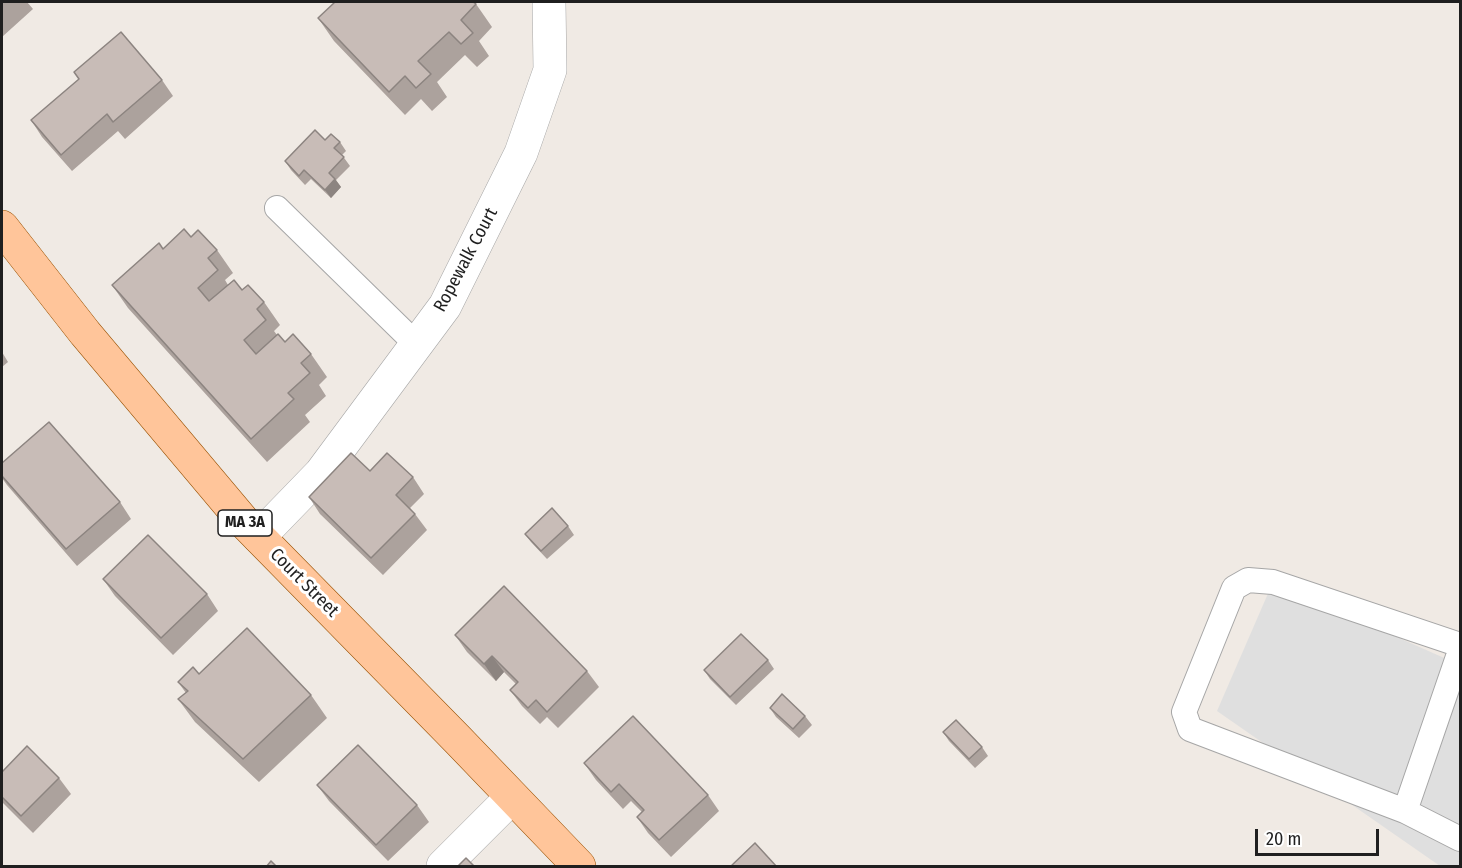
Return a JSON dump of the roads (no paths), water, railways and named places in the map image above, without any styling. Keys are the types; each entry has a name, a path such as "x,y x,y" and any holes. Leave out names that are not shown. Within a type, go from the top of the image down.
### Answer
{"main road":[{"name":"Court Street","path":"2,227 86,333 259,537 579,867"}],"street":[{"name":"Ropewalk Court","path":"259,537 321,473 445,306 520,153 550,70 549,2"},
{"path":"443,867 512,797"}],"lane":[{"path":"277,208 416,344"},
{"path":"1461,645 1274,582 1248,580 1234,588 1184,712 1190,729 1405,811 1461,839"},
{"path":"1405,811 1461,651"}]}
